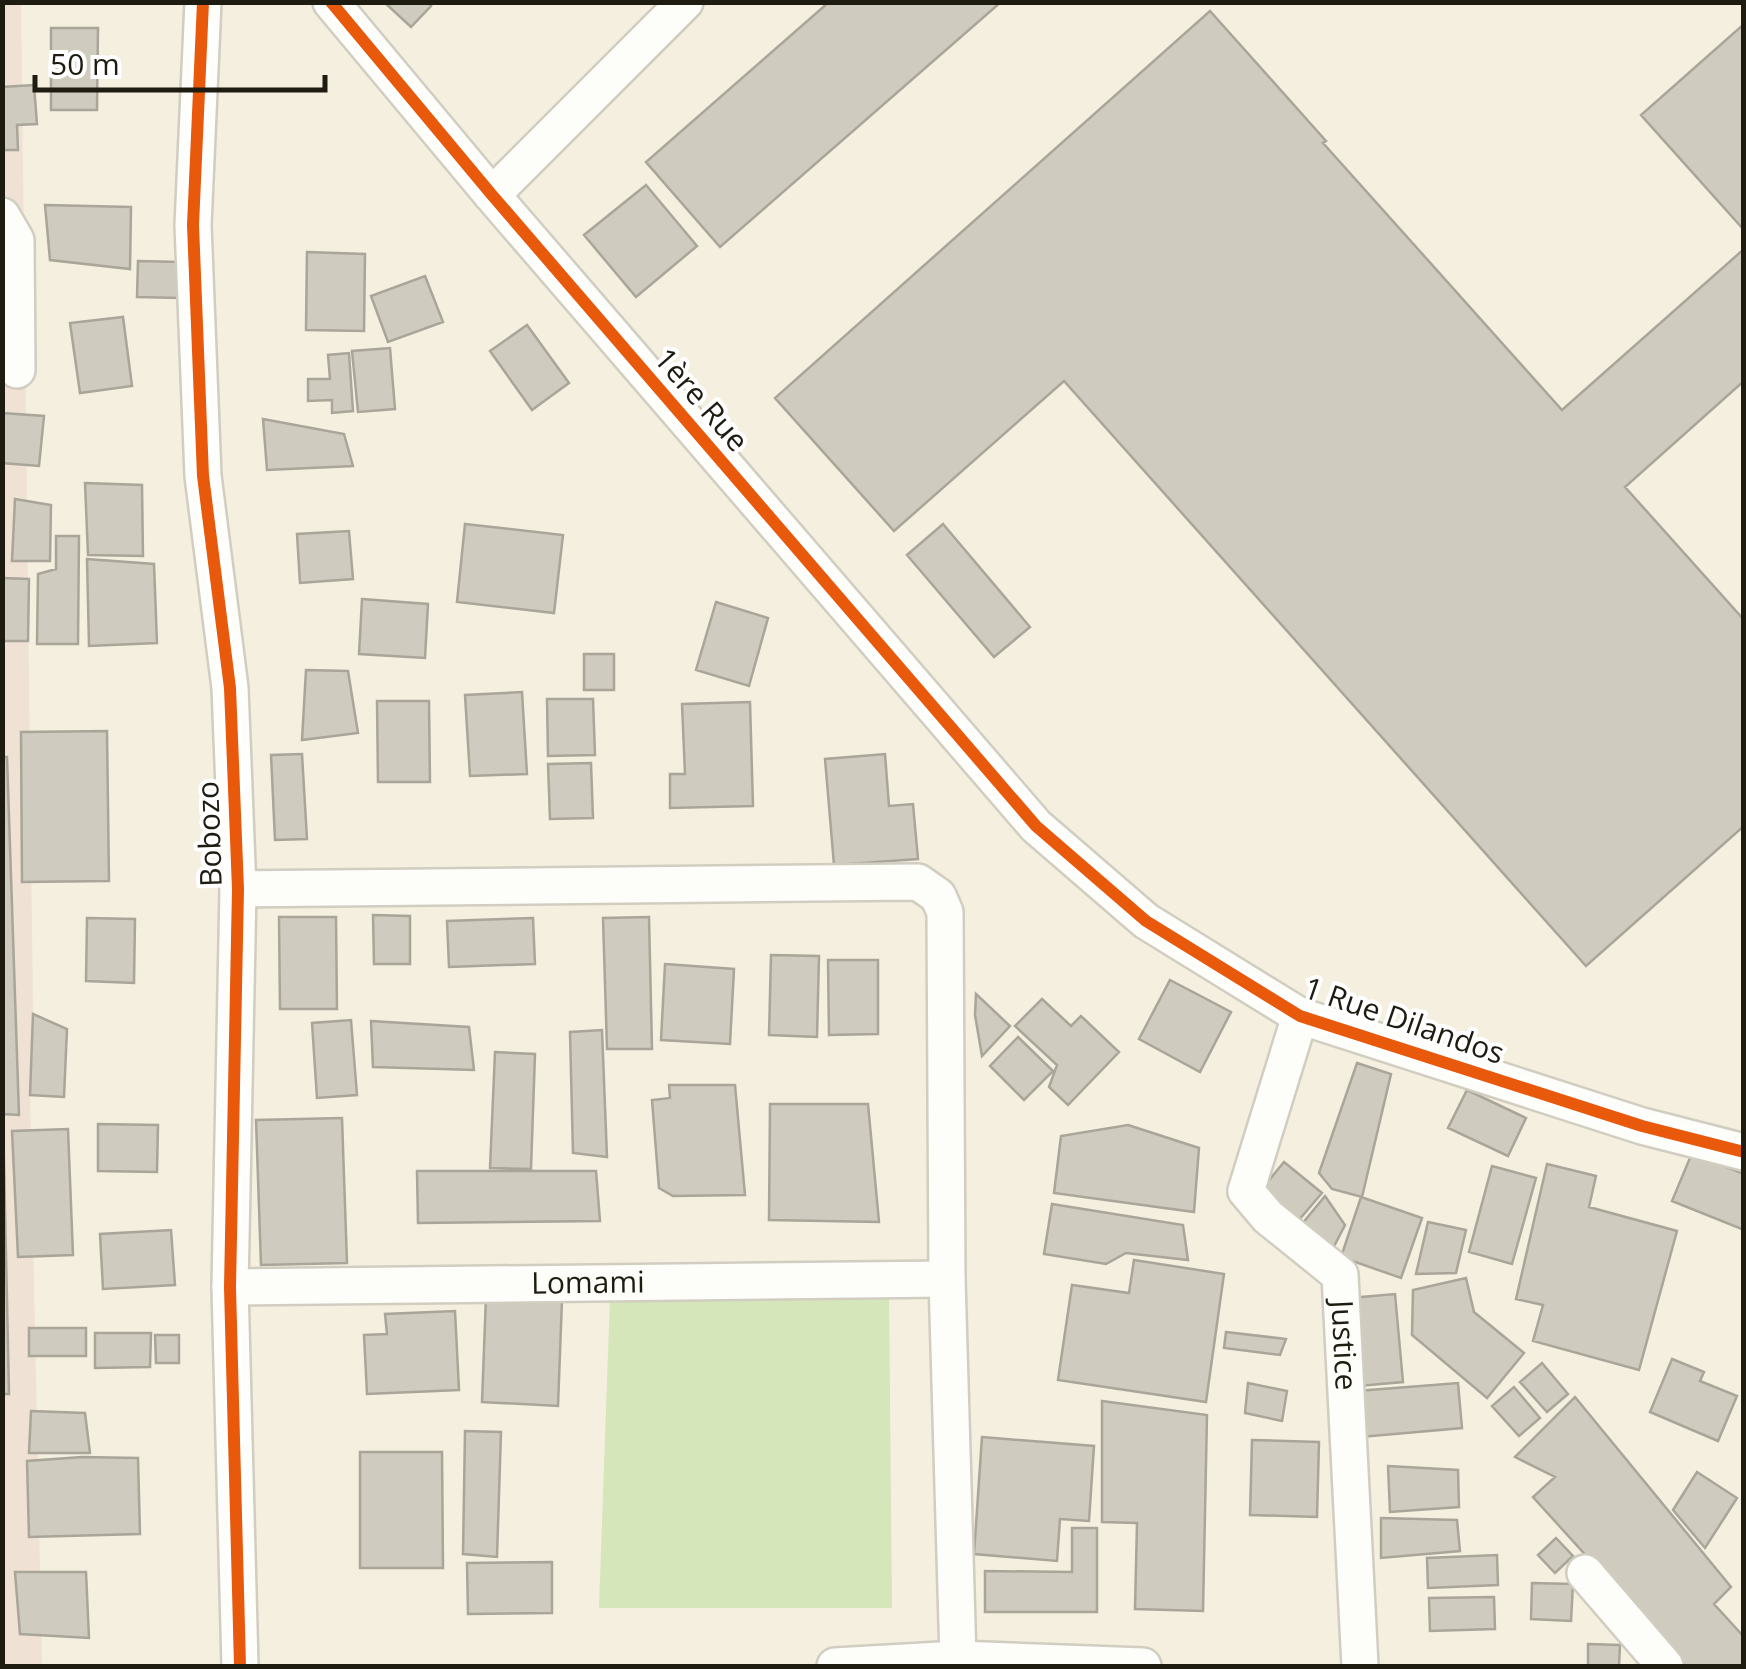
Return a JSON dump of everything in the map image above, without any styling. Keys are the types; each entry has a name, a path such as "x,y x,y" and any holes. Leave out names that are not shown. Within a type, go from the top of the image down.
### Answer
{"street":[{"name":"Bobozo","path":"203,2 193,244 203,476 230,688 238,889 230,1287 240,1666"},
{"name":"1ère Rue","path":"332,2 492,195 1036,826"},
{"path":"492,195 685,2"},
{"path":"2,216 16,240 18,370"},
{"name":"1 Rue Dilandos","path":"1036,826 1146,921 1300,1016 1642,1126 1744,1152"},
{"path":"238,889 918,882 938,896 945,912 947,1278 958,1658"},
{"name":"Justice","path":"1300,1016 1246,1191 1268,1217 1340,1276 1360,1666"},
{"name":"Lomami","path":"230,1287 947,1278"},
{"path":"1585,1573 1665,1666"},
{"path":"836,1666 958,1658 1143,1666"}],"shaded area":[{"path":"21,2 33,1014 30,1095 42,1666 3,1666 2,3"}],"green space":[{"path":"889,1293 892,1608 599,1608 610,1298"}],"building":[{"path":"384,2 427,2 431,6 411,27"},
{"path":"829,2 1001,2 720,247 646,162"},
{"path":"1210,11 1562,410 1744,249 1744,381 1625,487 1744,620 1744,826 1586,966 1064,381 894,531 775,398"},
{"path":"1744,24 1744,230 1641,115"},
{"path":"51,28 98,28 97,110 51,110"},
{"path":"34,85 37,124 17,125 18,150 2,150 2,87"},
{"path":"646,185 697,246 636,297 584,235"},
{"path":"45,205 131,207 130,269 50,260"},
{"path":"307,252 365,254 364,331 306,330"},
{"path":"138,261 180,262 179,298 137,297"},
{"path":"425,276 443,322 388,342 371,296"},
{"path":"123,317 132,386 80,393 70,323"},
{"path":"527,325 569,383 532,410 490,351"},
{"path":"390,348 395,409 358,412 352,351"},
{"path":"349,353 353,411 332,413 332,400 308,401 308,379 330,379 328,355"},
{"path":"2,413 44,416 39,466 2,463"},
{"path":"263,419 344,434 353,466 267,470"},
{"path":"85,483 142,485 143,556 88,555"},
{"path":"15,499 51,505 50,561 12,561"},
{"path":"465,524 563,535 554,613 457,602"},
{"path":"943,524 1030,627 994,657 907,555"},
{"path":"349,531 353,579 300,583 297,534"},
{"path":"56,536 79,536 78,644 37,644 38,574 56,569"},
{"path":"87,559 154,564 157,643 89,646"},
{"path":"2,578 29,579 28,641 2,641"},
{"path":"362,599 428,604 425,658 359,654"},
{"path":"716,602 768,618 749,686 696,670"},
{"path":"584,654 614,654 614,690 584,690"},
{"path":"306,670 348,671 358,733 302,740"},
{"path":"522,692 527,774 470,776 465,695"},
{"path":"547,699 593,699 595,755 548,756"},
{"path":"377,701 429,701 430,782 378,782"},
{"path":"750,702 753,806 670,808 670,774 685,774 682,704"},
{"path":"107,731 109,881 22,882 21,732"},
{"path":"302,754 307,839 275,840 271,755"},
{"path":"885,754 889,806 913,804 918,859 834,865 825,759"},
{"path":"2,757 7,757 19,1115 2,1114"},
{"path":"591,763 593,818 550,819 548,764"},
{"path":"373,915 410,916 410,964 374,964"},
{"path":"279,917 336,917 337,1009 280,1009"},
{"path":"649,917 652,1049 607,1049 603,918"},
{"path":"87,918 135,919 134,983 86,981"},
{"path":"533,918 535,964 449,967 447,921"},
{"path":"771,955 819,956 817,1037 769,1035"},
{"path":"828,960 878,960 878,1034 829,1035"},
{"path":"665,964 734,969 730,1044 661,1040"},
{"path":"1170,980 1231,1012 1200,1072 1139,1039"},
{"path":"976,994 1010,1026 982,1056 975,1015"},
{"path":"1042,999 1071,1026 1081,1016 1119,1052 1068,1105 1049,1087 1057,1065 1015,1026"},
{"path":"33,1014 67,1029 64,1097 30,1095"},
{"path":"351,1020 357,1095 317,1098 312,1023"},
{"path":"371,1021 469,1027 474,1070 373,1067"},
{"path":"602,1030 607,1157 573,1153 570,1032"},
{"path":"1018,1037 1053,1071 1024,1100 990,1066"},
{"path":"495,1052 535,1054 531,1169 490,1168"},
{"path":"1357,1063 1391,1074 1362,1197 1332,1189 1319,1173"},
{"path":"669,1085 735,1085 745,1195 673,1196 659,1188 652,1100 670,1098"},
{"path":"1467,1090 1526,1118 1508,1156 1448,1128"},
{"path":"770,1104 868,1104 879,1222 769,1220"},
{"path":"3,1116 9,1394 2,1394"},
{"path":"342,1118 347,1263 261,1265 256,1120"},
{"path":"98,1124 158,1125 157,1172 98,1171"},
{"path":"1128,1125 1199,1148 1194,1212 1054,1193 1061,1136"},
{"path":"68,1129 73,1255 18,1257 12,1131"},
{"path":"1692,1153 1744,1174 1744,1230 1672,1201"},
{"path":"1284,1162 1322,1193 1298,1221 1261,1190"},
{"path":"1547,1164 1596,1176 1589,1207 1677,1231 1639,1370 1533,1341 1543,1305 1516,1299"},
{"path":"1492,1166 1536,1178 1512,1264 1469,1252"},
{"path":"417,1171 596,1171 600,1221 418,1223"},
{"path":"1325,1196 1345,1225 1330,1254 1302,1224"},
{"path":"1361,1197 1422,1218 1401,1278 1341,1257"},
{"path":"1052,1204 1183,1225 1188,1260 1126,1253 1106,1264 1044,1254"},
{"path":"1428,1222 1466,1230 1456,1273 1416,1274"},
{"path":"171,1230 175,1285 103,1289 100,1234"},
{"path":"1134,1260 1224,1274 1206,1402 1058,1380 1072,1285 1129,1293"},
{"path":"1466,1278 1474,1312 1524,1353 1487,1398 1412,1335 1413,1290"},
{"path":"1395,1294 1403,1382 1359,1386 1350,1298"},
{"path":"486,1296 562,1300 558,1406 482,1402"},
{"path":"455,1311 459,1390 367,1394 364,1335 387,1334 385,1314"},
{"path":"29,1328 86,1328 86,1356 29,1356"},
{"path":"1226,1332 1286,1339 1280,1355 1224,1348"},
{"path":"95,1333 151,1333 150,1367 95,1368"},
{"path":"155,1335 179,1335 179,1363 156,1363"},
{"path":"1672,1359 1704,1372 1700,1381 1737,1396 1718,1441 1650,1412"},
{"path":"1542,1363 1568,1394 1547,1412 1520,1382"},
{"path":"1248,1383 1287,1391 1282,1421 1245,1413"},
{"path":"1458,1383 1462,1428 1361,1437 1357,1391"},
{"path":"1514,1387 1540,1418 1519,1436 1492,1406"},
{"path":"1575,1397 1731,1587 1714,1604 1744,1637 1744,1666 1686,1666 1533,1497 1555,1477 1515,1457"},
{"path":"1102,1401 1207,1415 1203,1611 1135,1609 1137,1523 1102,1522"},
{"path":"31,1411 85,1413 90,1453 29,1453"},
{"path":"465,1431 501,1432 497,1557 463,1554"},
{"path":"982,1437 1094,1446 1089,1521 1060,1519 1057,1561 974,1554"},
{"path":"1252,1440 1319,1442 1317,1517 1250,1515"},
{"path":"360,1452 442,1452 443,1568 360,1568"},
{"path":"138,1458 140,1534 29,1537 27,1461"},
{"path":"1388,1466 1458,1470 1459,1507 1390,1512"},
{"path":"1697,1472 1737,1498 1705,1548 1673,1510"},
{"path":"1381,1518 1457,1520 1460,1551 1381,1558"},
{"path":"1072,1528 1097,1528 1097,1612 985,1612 985,1571 1072,1572"},
{"path":"1556,1538 1573,1556 1555,1573 1538,1555"},
{"path":"1497,1555 1498,1585 1428,1588 1427,1558"},
{"path":"552,1562 552,1613 468,1614 467,1563"},
{"path":"15,1572 86,1572 89,1638 20,1634"},
{"path":"1532,1583 1573,1584 1571,1621 1531,1619"},
{"path":"1494,1597 1495,1629 1430,1631 1429,1598"},
{"path":"1588,1644 1620,1645 1619,1666 1588,1666"}],"cycle path":[{"path":"203,2 193,225 203,476 230,688 238,889 230,1287 240,1666"},
{"path":"331,2 492,195 1036,826 1146,921 1300,1016 1642,1126 1744,1152"}]}
